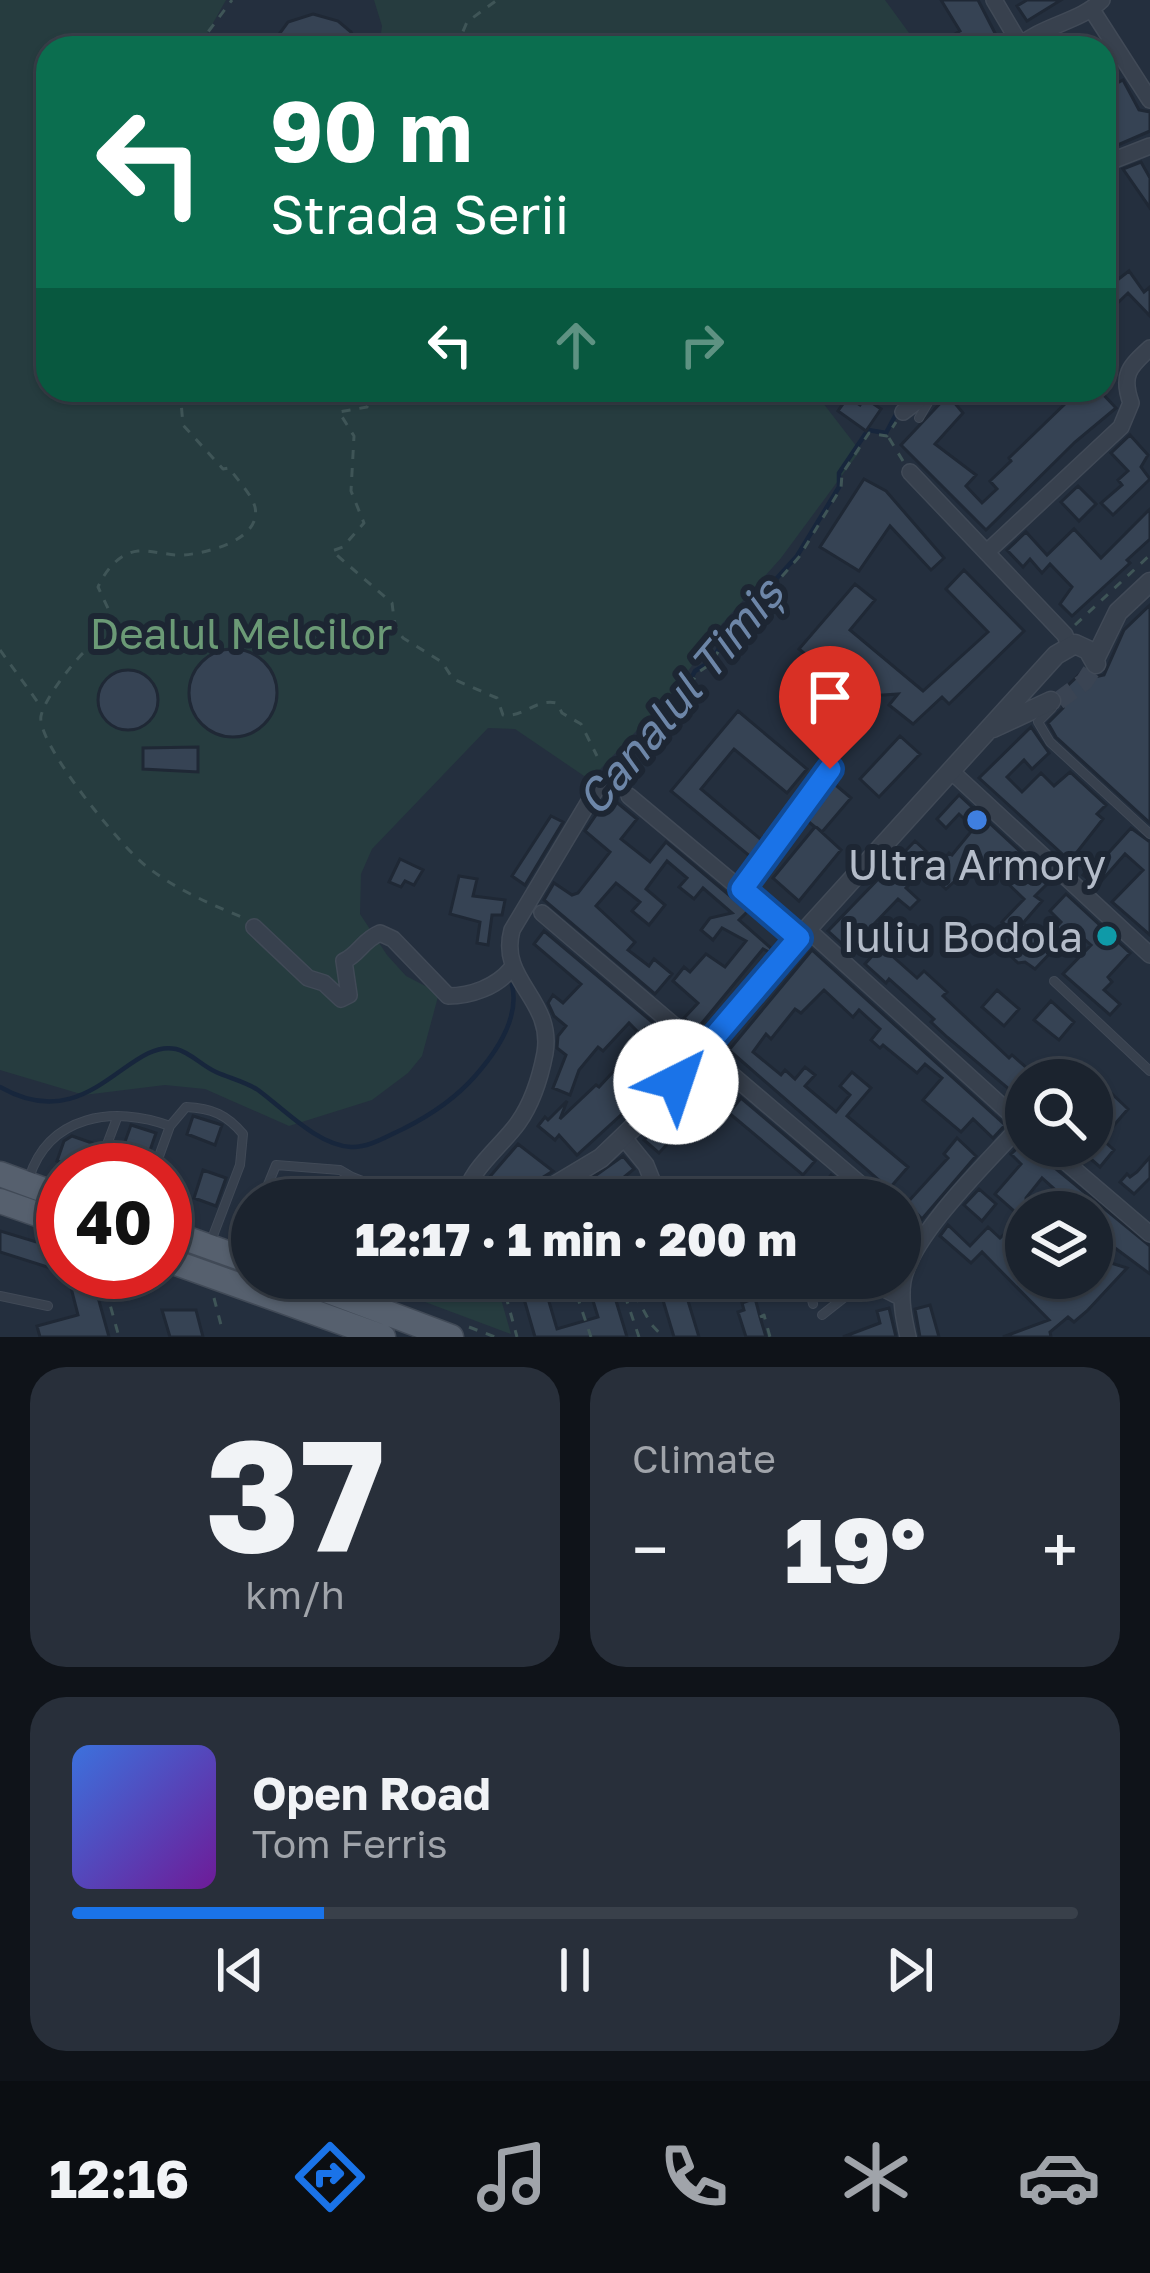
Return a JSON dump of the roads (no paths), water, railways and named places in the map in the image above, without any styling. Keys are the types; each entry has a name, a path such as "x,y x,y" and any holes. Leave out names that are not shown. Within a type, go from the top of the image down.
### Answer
{"main road":[{"path":"0,1174 36,1187"},
{"path":"0,1201 36,1214"},
{"path":"192,1240 231,1254"},
{"path":"192,1270 336,1329 383,1337"},
{"path":"349,1299 451,1337"}],"street":[{"path":"994,0 1013,36"},
{"path":"1032,36 1097,5 1114,36"},
{"path":"1116,39 1150,100"},
{"path":"1116,159 1150,146"},
{"path":"987,552 1121,427 1131,403 1126,372 1150,348"},
{"path":"911,415 923,402"},
{"path":"910,472 1072,645 1088,650 1095,662 1118,612"},
{"path":"569,1179 624,1138 993,728 1005,707 1042,670 1150,582"},
{"path":"1042,670 1037,678 1040,692 1054,701"},
{"path":"993,728 1054,701"},
{"path":"950,772 1150,955"},
{"path":"471,1179 532,1100 542,1073 545,1026 532,996 511,969 512,930 597,788"},
{"path":"629,796 803,934 1005,1109"},
{"path":"542,913 855,1179"},
{"path":"254,927 308,978 324,983 341,999 350,995 351,988 344,961 380,933 392,939 448,996 474,993 511,969"},
{"path":"624,1138 652,1179"},
{"path":"922,1238 1005,1147"},
{"path":"1072,1167 1150,1234"},
{"path":"357,1302 362,1299"},
{"path":"902,1299 908,1337"}],"lane":[{"path":"1054,701 1038,722 1049,742 1150,834"},
{"path":"742,889 830,769"},
{"path":"1054,981 1150,1071"},
{"path":"164,1143 170,1126 187,1107 228,1116 242,1134 240,1166 209,1246"},
{"path":"27,1184 47,1142 67,1125 117,1116 148,1118 170,1126"},
{"path":"107,1143 117,1116"},
{"path":"270,1179 276,1165 340,1169 357,1179"},
{"path":"0,1296 48,1306"},
{"path":"812,1299 813,1304"},
{"path":"822,1315 841,1299"}],"waterway":[{"name":"Canalul Timiș","path":"598,784 633,745 649,737 674,712 695,671 710,662 737,622 797,556 839,487 839,473 868,430 886,433 903,402"},
{"name":"Canalul Timiș","path":"0,1087 31,1100 58,1101 103,1083 140,1057 176,1049 258,1090 326,1140 364,1146 433,1112 476,1075 510,1022 512,985"}],"tunnel":[{"path":"1058,701 1084,682 1096,664"}],"place":[{"name":"Ultra Armory","path":"977,820"},
{"name":"Iuliu Bodola","path":"1107,936"}],"park label":[{"name":"Dealul Melcilor","path":"241,633"}]}
